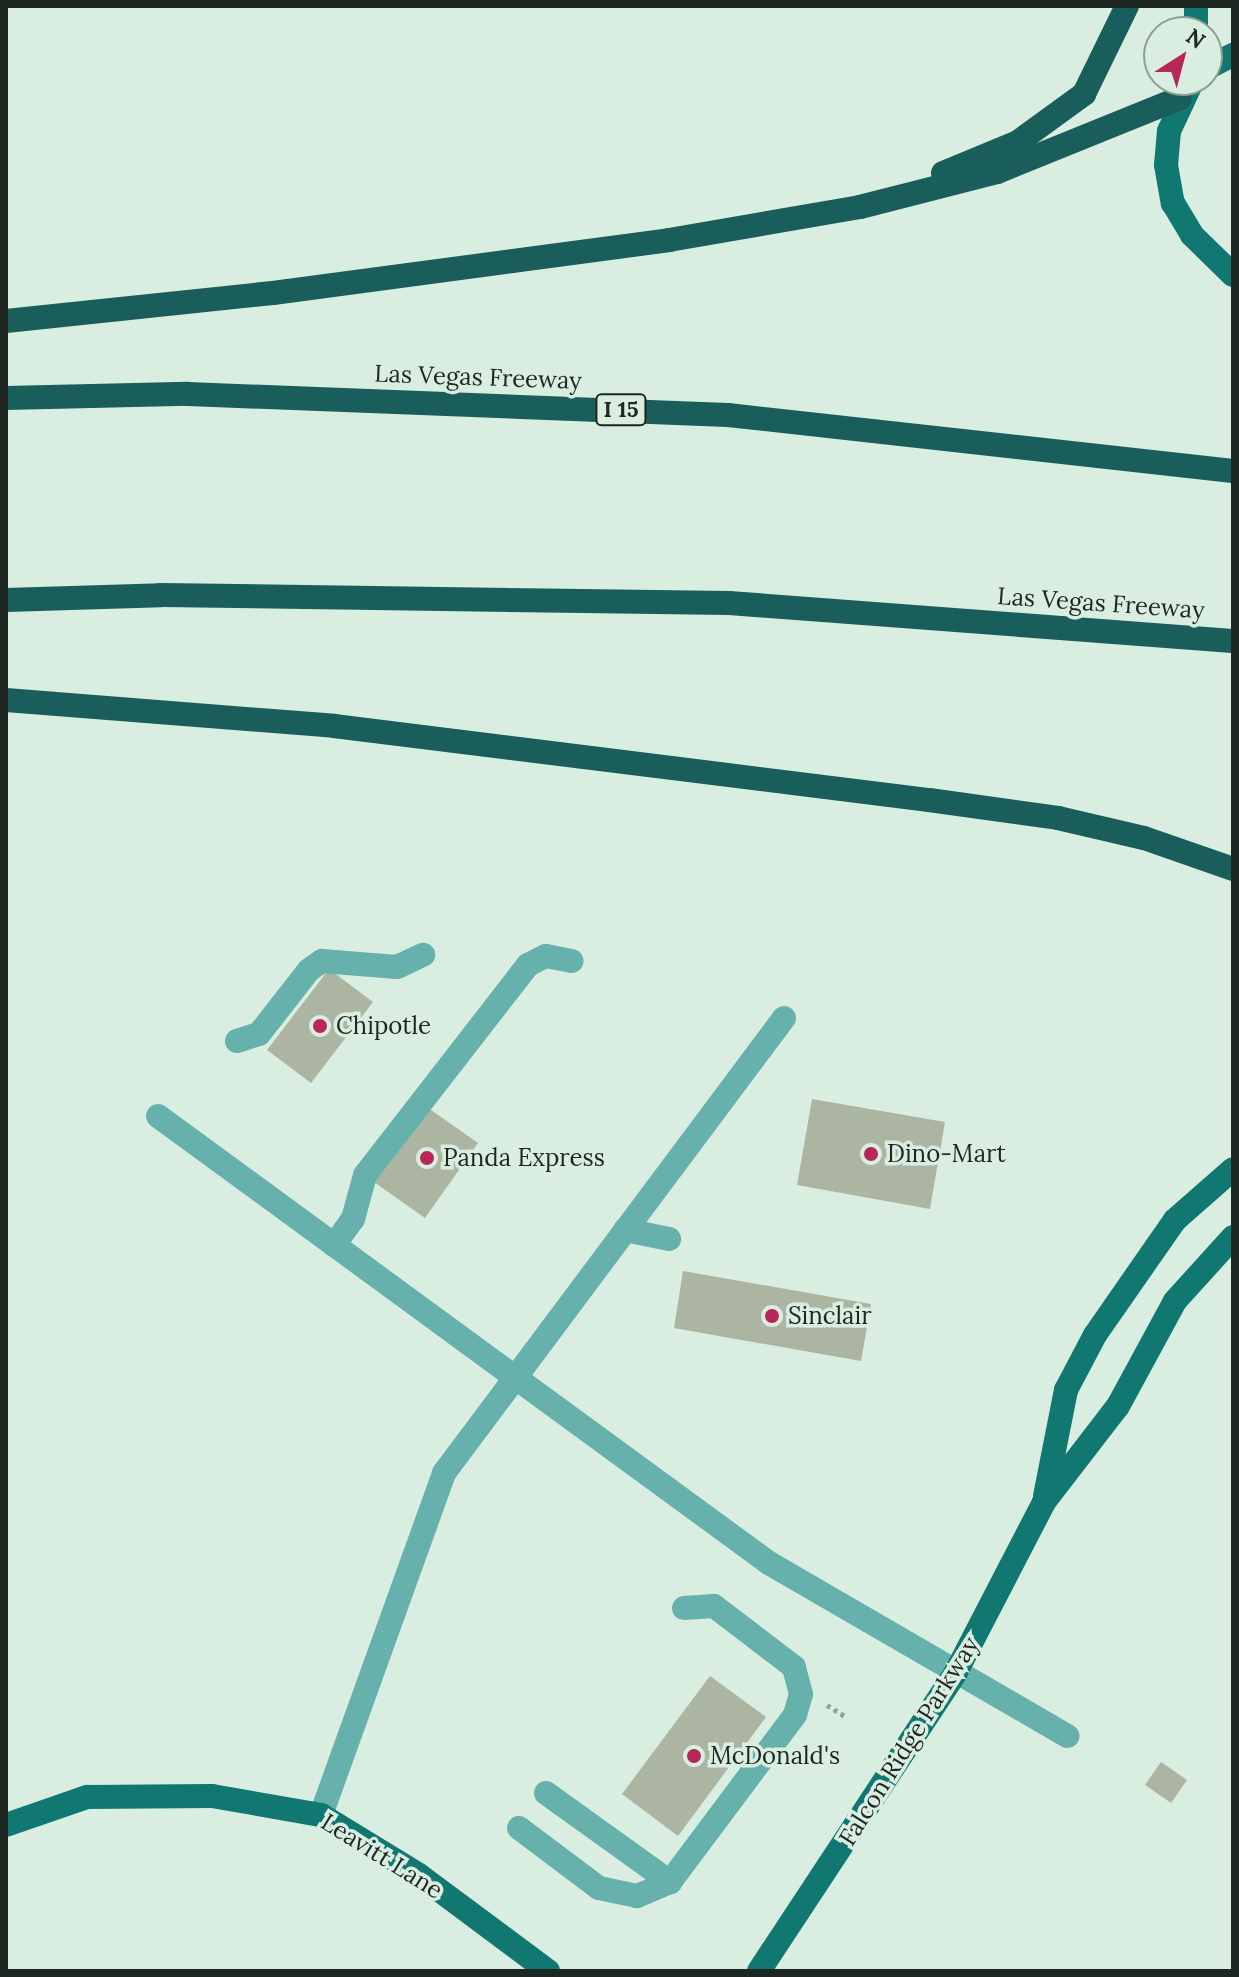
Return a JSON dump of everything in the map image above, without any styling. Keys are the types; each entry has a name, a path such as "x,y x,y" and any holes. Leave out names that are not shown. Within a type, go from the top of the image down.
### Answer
{"highway":[{"path":"860,207 1018,142 1058,117 1084,94 1127,6"},
{"path":"6,321 273,293 669,240 860,207 997,172 1171,96"},
{"name":"Las Vegas Freeway","path":"6,398 188,394 728,415 1233,471"},
{"name":"Las Vegas Freeway","path":"6,600 161,595 729,603 1233,641"},
{"path":"6,700 349,727 929,800 1058,818 1144,838 1233,869"}],"main road":[{"path":"1184,96 1169,131 1166,165 1173,203 1192,235 1228,268"},
{"name":"Falcon Ridge Parkway","path":"1044,1502 1066,1390 1095,1335 1175,1220 1233,1169"},
{"name":"Falcon Ridge Parkway","path":"759,1971 956,1672 1044,1502 1118,1406 1175,1301 1233,1237"},
{"name":"Leavitt Lane","path":"6,1825 87,1797 212,1796 321,1815 419,1875 548,1971"}],"lane":[{"path":"237,1041 259,1034 309,970 322,961 397,967 423,955"},
{"path":"334,1245 353,1219 365,1175 528,965 546,956 572,961"},
{"path":"321,1815 444,1473 784,1018"},
{"path":"158,1116 769,1563 1067,1736"},
{"path":"625,1230 669,1239"},
{"path":"519,1828 599,1888 637,1896 670,1882 795,1715 801,1694 794,1667 714,1606 684,1608"},
{"path":"546,1793 670,1882"}],"building":[{"name":"Chipotle","path":"329,969 373,1002 311,1083 267,1050"},
{"name":"Dino-Mart","path":"812,1099 945,1122 930,1209 797,1185"},
{"path":"424,1105 478,1143 425,1218 371,1180"},
{"name":"Sinclair","path":"683,1271 871,1304 861,1361 674,1328"},
{"name":"McDonald's","path":"710,1676 766,1717 678,1836 622,1794"},
{"path":"1161,1762 1187,1780 1171,1803 1145,1785"}],"place":[{"name":"Chipotle","path":"320,1026"},
{"name":"Dino-Mart","path":"871,1154"},
{"name":"Panda Express","path":"427,1158"},
{"name":"Sinclair","path":"772,1316"},
{"name":"McDonald's","path":"694,1756"}]}
